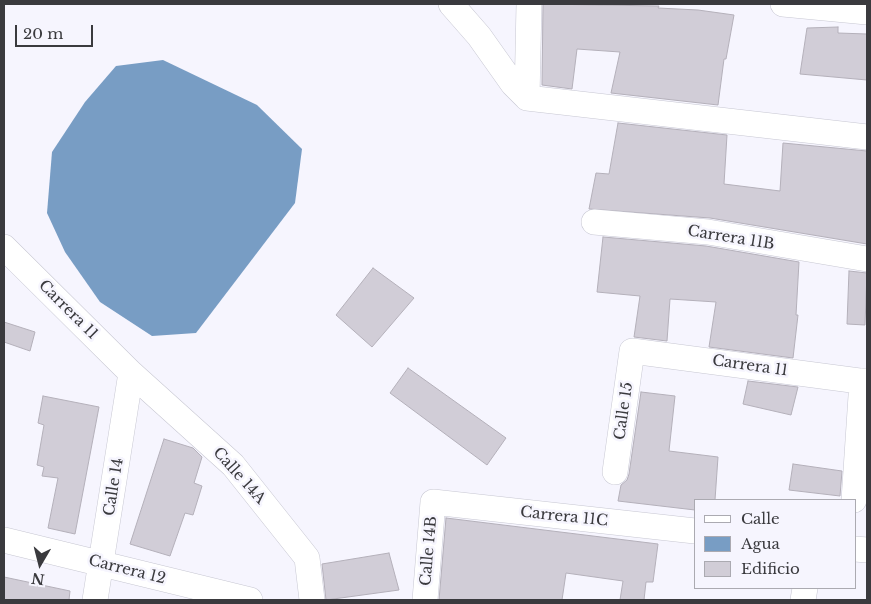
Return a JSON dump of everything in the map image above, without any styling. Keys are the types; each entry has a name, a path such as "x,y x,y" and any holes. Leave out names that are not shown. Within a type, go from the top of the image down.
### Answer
{"street":[{"path":"451,4 479,36 513,84 527,98 867,137"},
{"path":"527,98 529,4"},
{"path":"783,4 867,12"},
{"name":"Carrera 11B","path":"594,222 708,232 867,259"},
{"name":"Carrera 11","path":"4,246 132,373"},
{"name":"Carrera 11","path":"632,351 865,382"},
{"name":"Calle 15","path":"615,472 632,351"},
{"name":"Calle 14","path":"94,600 102,564 132,373"},
{"name":"Calle 14A","path":"132,373 232,465 307,558 312,600"},
{"path":"854,499 865,382"},
{"name":"Carrera 11C","path":"433,502 694,532"},
{"name":"Calle 14B","path":"424,600 433,502"},
{"name":"Carrera 12","path":"4,540 250,600"}],"water":[{"path":"163,60 257,105 302,149 295,203 196,333 152,336 100,302 65,252 47,213 52,152 85,102 116,66"}],"building":[{"path":"543,4 659,6 658,8 698,10 734,15 726,59 724,59 718,105 611,93 620,52 577,49 572,89 542,85"},
{"path":"838,27 838,33 867,34 867,80 800,74 807,28"},
{"path":"618,123 727,135 724,184 780,191 783,143 867,151 867,244 710,218 589,209 596,173 609,174"},
{"path":"603,237 706,246 799,262 796,315 798,315 793,358 709,347 716,302 670,299 667,341 634,337 640,296 597,292"},
{"path":"373,268 414,298 372,347 336,315"},
{"path":"849,271 867,273 865,325 847,324"},
{"path":"4,322 35,332 30,351 4,342"},
{"path":"408,368 506,438 487,465 390,393"},
{"path":"748,381 798,387 791,415 743,404"},
{"path":"641,392 675,396 669,451 718,457 715,499 694,499 694,510 618,501 621,485 627,480"},
{"path":"43,396 99,407 75,534 48,528 58,478 42,476 44,467 37,465 44,425 38,423"},
{"path":"164,439 193,448 202,457 194,483 202,486 193,515 185,513 170,556 130,544"},
{"path":"793,464 842,471 840,496 789,490"},
{"path":"446,518 658,544 653,582 646,582 644,600 620,600 623,581 566,573 562,600 439,600"},
{"path":"389,553 399,590 326,600 322,564"},
{"path":"4,577 70,591 69,600 4,600"}]}
